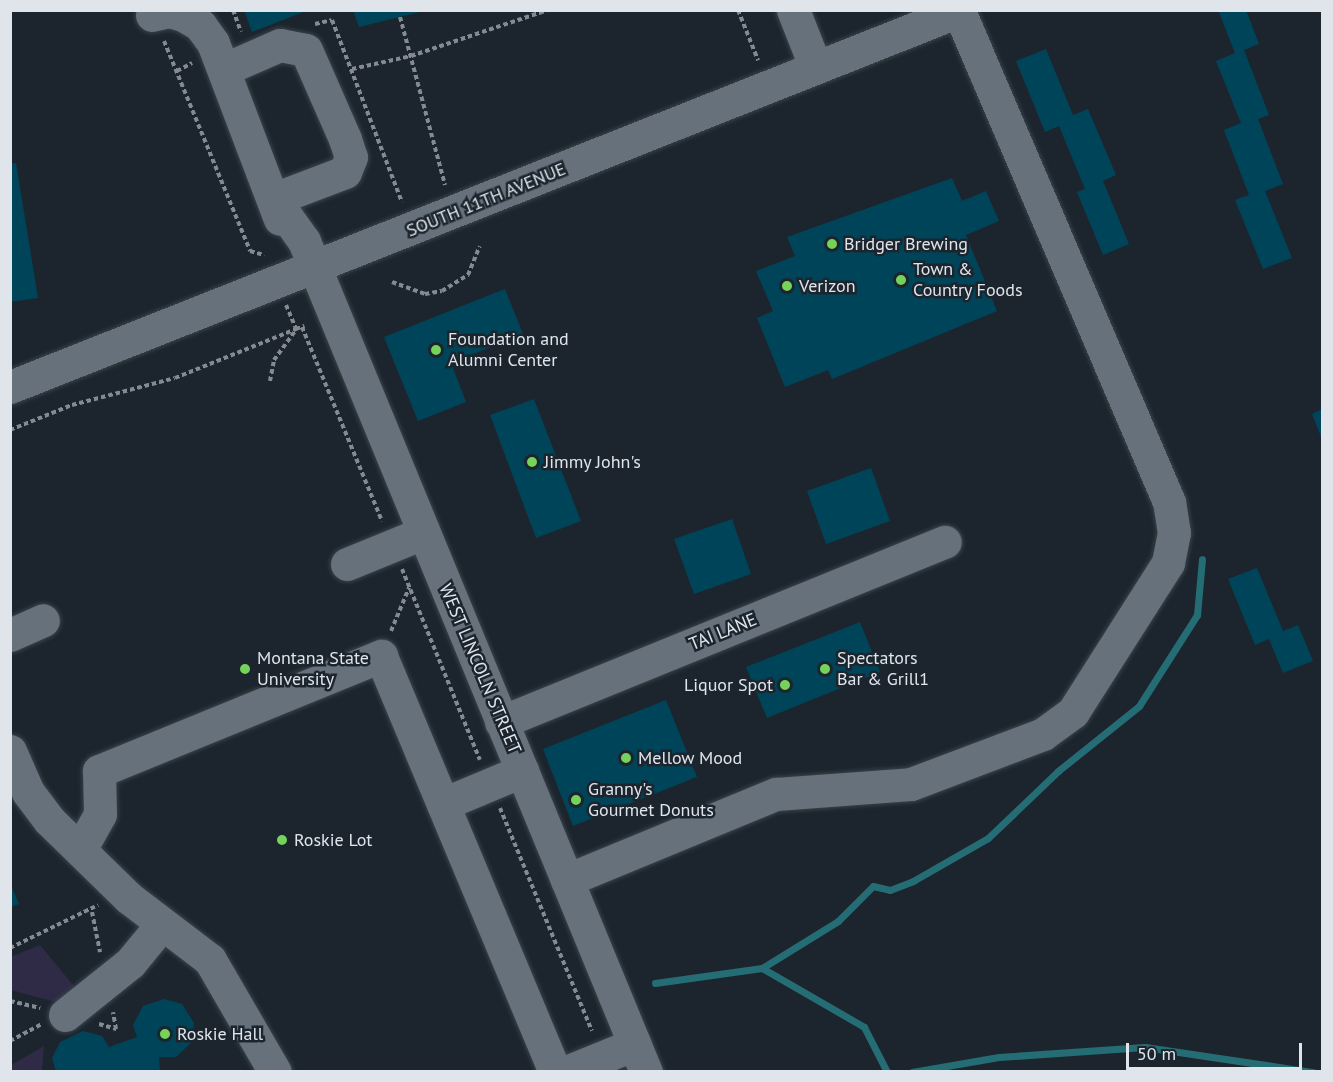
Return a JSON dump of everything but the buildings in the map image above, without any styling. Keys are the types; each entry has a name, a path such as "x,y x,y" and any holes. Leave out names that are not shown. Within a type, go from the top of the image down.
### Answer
{"street":[{"path":"793,10 816,68"},
{"path":"567,880 776,794 911,784 1043,734 1073,712 1168,563 1174,533 1169,502 960,11"},
{"name":"SOUTH 11TH AVENUE","path":"10,387 960,11"},
{"name":"WEST LINCOLN STREET","path":"158,14 200,25 225,69 274,199 298,230 304,272 423,533 641,1058"},
{"path":"225,69 280,45 306,50 345,140 351,158 345,172 274,199"},
{"path":"347,564 423,533"},
{"name":"TAI LANE","path":"501,722 945,542"},
{"path":"10,635 43,620"},
{"path":"80,850 100,813 99,771 381,656 555,1071"},
{"path":"10,751 27,792 80,850 162,924 210,960 275,1071"},
{"path":"443,804 522,771"},
{"path":"59,1017 130,963 162,924"},
{"path":"566,1071 602,1057 641,1058"}],"path":[{"path":"233,10 245,41"},
{"path":"352,69 411,56 548,10"},
{"path":"738,10 759,61"},
{"path":"158,14 163,37 250,251 266,256"},
{"path":"400,17 446,188"},
{"path":"332,20 402,202"},
{"path":"392,282 425,294 442,291 468,274 480,246"},
{"path":"302,327 602,1057"},
{"path":"10,430 72,405 175,378 296,329 274,360 270,381"},
{"path":"381,656 409,587"},
{"path":"10,948 92,912 116,884"},
{"path":"10,1008 10,1039 59,1017"}],"shaded area":[{"path":"40,945 78,991 59,1003 11,990 10,957"},
{"path":"44,1046 42,1071 11,1071 11,1065"}],"waterway":[{"path":"762,968 838,921 873,886 890,890 913,881 988,838 1058,771 1139,706 1197,615 1202,559"},
{"path":"655,983 762,968 864,1027 887,1072"},
{"path":"912,1072 999,1057 1145,1047 1313,1072"}],"place":[{"name":"Bridger Brewing","path":"832,244"},
{"name":"Town & Country Foods","path":"901,280"},
{"name":"Verizon","path":"787,286"},
{"name":"Foundation and Alumni Center","path":"436,350"},
{"name":"Jimmy John's","path":"532,462"},
{"name":"Montana State University","path":"245,669"},
{"name":"Spectators Bar & Grill1","path":"825,669"},
{"name":"Liquor Spot","path":"785,685"},
{"name":"Mellow Mood","path":"626,758"},
{"name":"Granny's Gourmet Donuts","path":"576,800"},
{"name":"Roskie Lot","path":"282,840"},
{"name":"Roskie Hall","path":"165,1034"}]}
